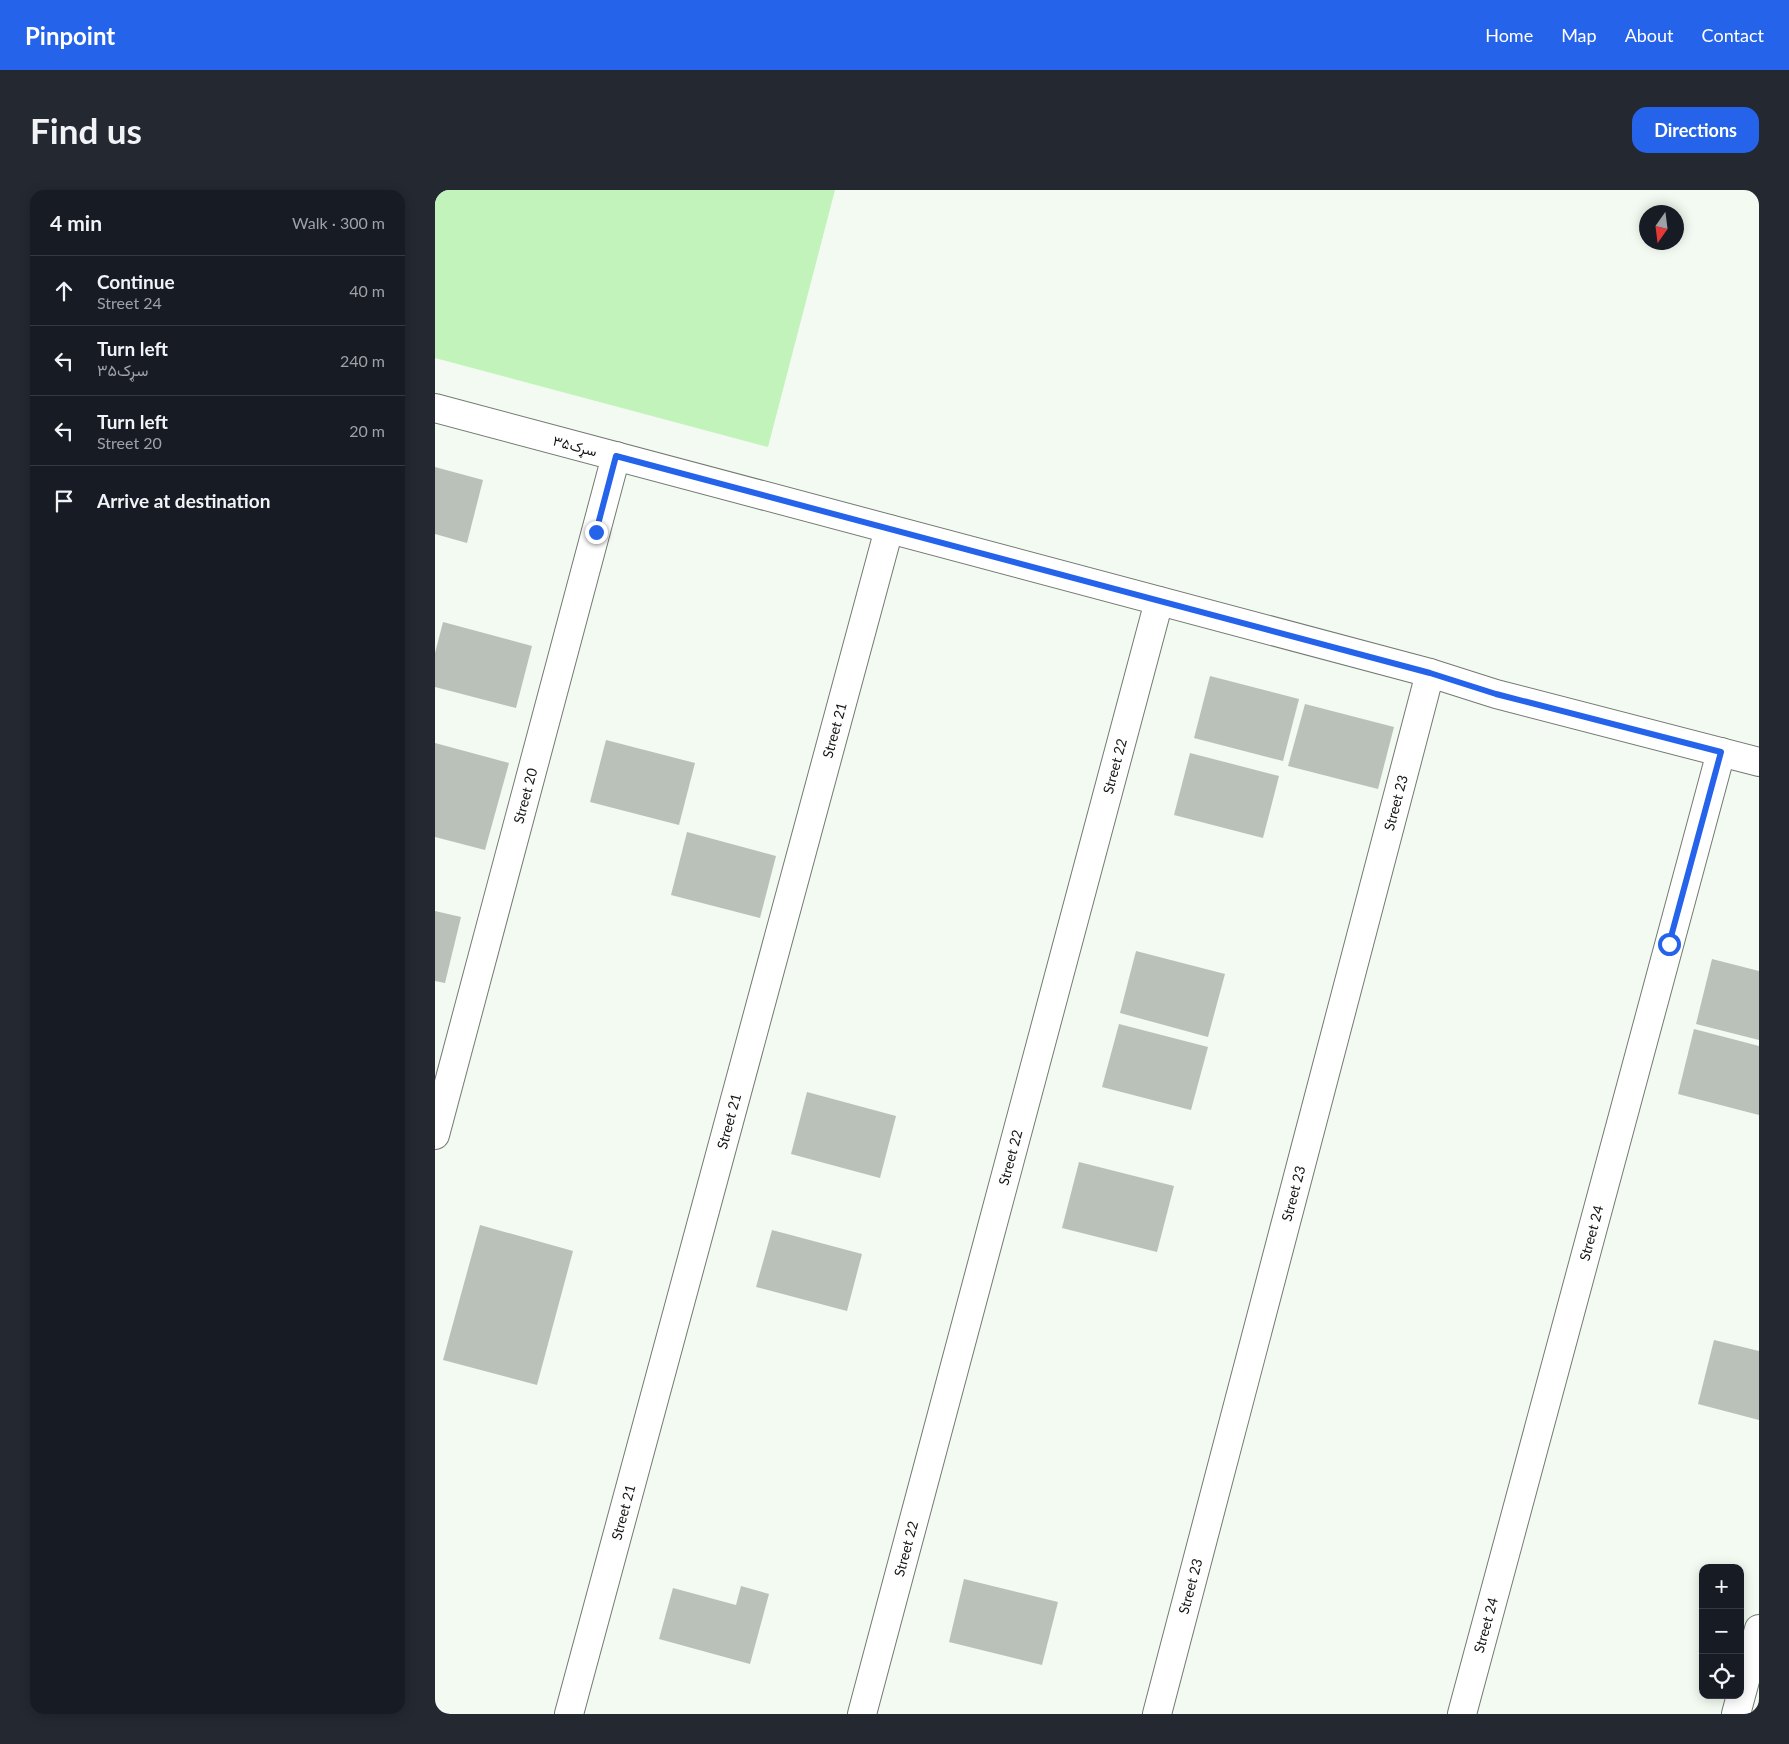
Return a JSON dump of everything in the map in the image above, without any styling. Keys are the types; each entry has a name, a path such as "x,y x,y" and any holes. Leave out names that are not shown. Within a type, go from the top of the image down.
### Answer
{"street":[{"name":"سړک۳۵","path":"435,408 1430,673 1496,694 1759,762"},
{"name":"Street 20","path":"435,1135 616,456"},
{"name":"Street 21","path":"569,1714 889,529"},
{"name":"Street 22","path":"862,1714 1159,601"},
{"name":"Street 23","path":"1157,1714 1430,673"},
{"name":"Street 24","path":"1462,1714 1721,752"},
{"path":"1736,1714 1759,1629"}],"green space":[{"path":"435,190 835,190 768,447 435,358"}],"building":[{"path":"435,467 483,480 467,543 435,534"},
{"path":"443,622 532,646 516,708 435,687 435,653"},
{"path":"1210,676 1299,699 1283,761 1194,738"},
{"path":"1305,704 1394,727 1378,789 1288,766"},
{"path":"606,740 695,763 679,825 590,802"},
{"path":"435,743 509,763 485,850 435,837"},
{"path":"1190,753 1279,776 1263,838 1174,815"},
{"path":"687,832 776,856 760,918 671,895"},
{"path":"435,911 461,917 445,983 435,981"},
{"path":"1136,951 1225,974 1208,1037 1120,1013"},
{"path":"1712,959 1759,971 1759,1040 1696,1024"},
{"path":"1119,1024 1208,1047 1191,1110 1102,1087"},
{"path":"1694,1029 1759,1046 1759,1115 1678,1094"},
{"path":"807,1092 896,1116 880,1178 791,1154"},
{"path":"1079,1162 1174,1186 1157,1252 1062,1228"},
{"path":"480,1225 573,1251 537,1385 443,1360"},
{"path":"772,1230 862,1254 847,1311 756,1287"},
{"path":"1714,1340 1759,1351 1759,1420 1698,1404"},
{"path":"964,1579 1058,1602 1042,1665 949,1642"},
{"path":"741,1586 769,1594 750,1664 659,1639 673,1588 736,1605"}],"route":[{"path":"596,532 616,456 1430,673 1496,694 1721,752 1669,944"}]}
